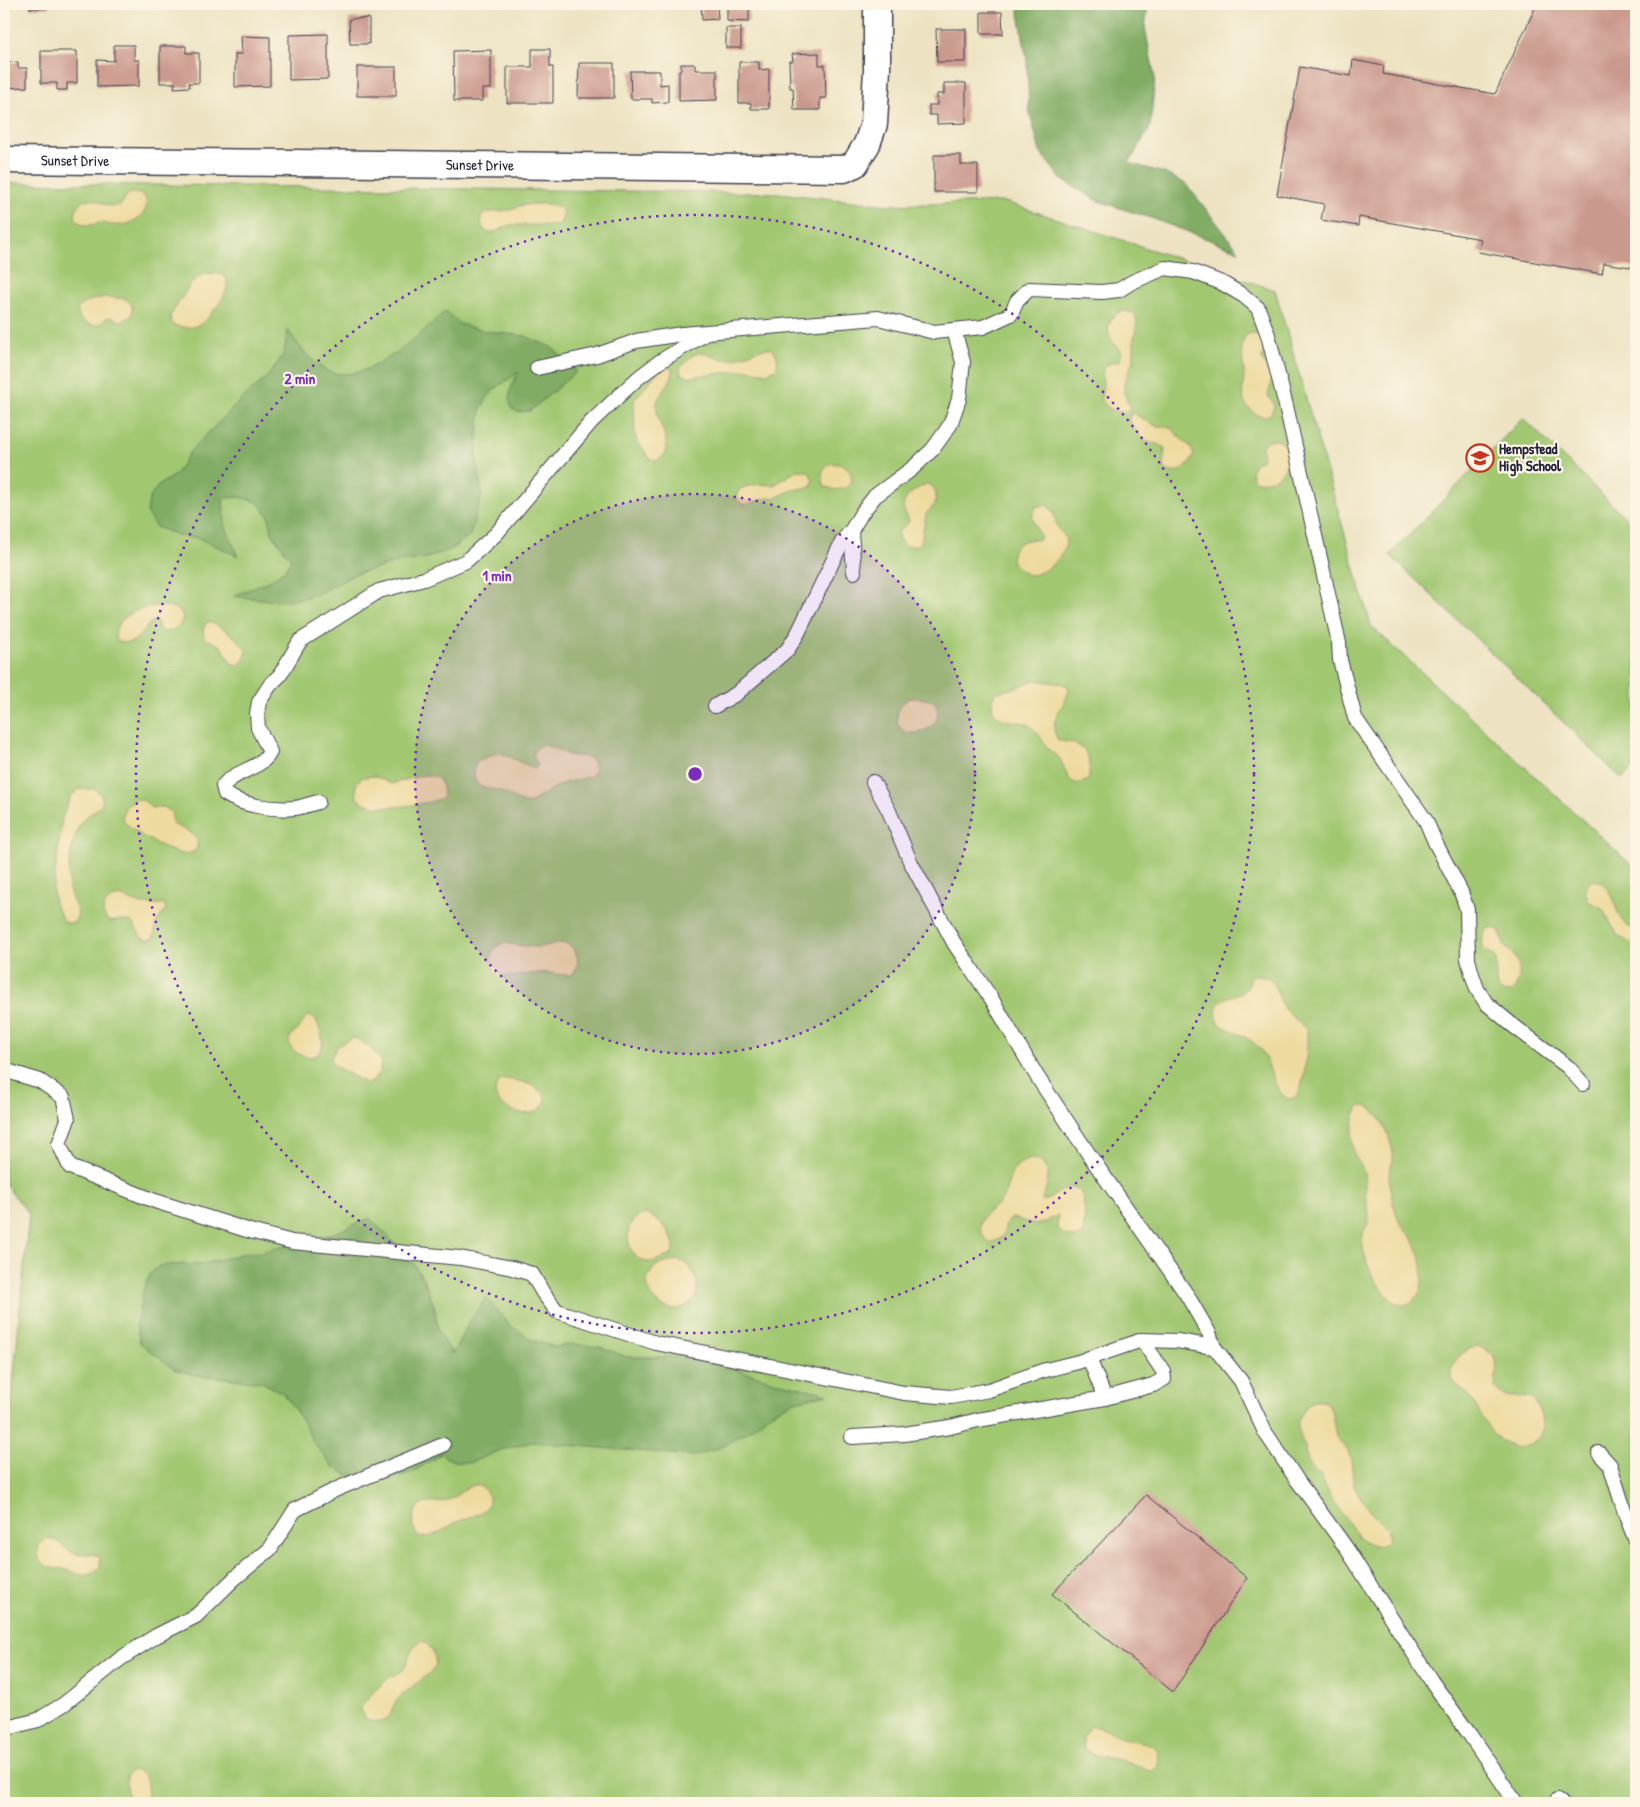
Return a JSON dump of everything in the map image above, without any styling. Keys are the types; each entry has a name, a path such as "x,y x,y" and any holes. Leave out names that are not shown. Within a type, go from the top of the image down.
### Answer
{"street":[{"name":"Sunset Drive","path":"4,160 844,169 855,164 867,144 874,124 877,69 877,4"}],"lane":[{"path":"537,368 597,355 636,341 682,334 878,318 934,332 983,327 1011,314 1017,301 1029,288 1102,292 1119,290 1132,282 1165,268 1193,272 1222,283 1244,296 1258,308 1268,335 1287,410 1354,718 1426,822 1461,892 1467,909 1468,959 1477,989 1486,1003 1568,1067 1583,1084"},
{"path":"715,706 736,694 788,649 842,540 851,531 875,496 913,468 933,450 950,424 959,399 963,362 954,330"},
{"path":"318,802 295,808 268,807 234,801 225,794 223,786 229,778 266,759 270,752 258,728 258,702 280,675 300,641 379,592 424,579 466,560 496,534 592,421 638,378 659,362 706,333"},
{"path":"851,531 854,572"},
{"path":"873,782 889,811 910,861 954,943 991,998 1038,1078 1187,1295 1210,1333 1214,1347 1241,1380 1266,1432 1297,1480 1347,1549 1432,1682 1516,1803"},
{"path":"4,1070 40,1081 63,1097 68,1120 60,1144 70,1167 165,1204 250,1231 292,1242 460,1258 512,1268 532,1274 543,1293 557,1311 656,1343 895,1392 951,1397 989,1390 1042,1371 1142,1340 1177,1341 1214,1347"},
{"path":"852,1437 904,1434 950,1427 978,1420 1105,1398 1153,1385 1164,1379 1163,1370 1142,1340"},
{"path":"1089,1358 1105,1398"},
{"path":"4,1728 38,1720 58,1708 120,1659 156,1636 196,1616 235,1578 270,1549 295,1510 336,1489 444,1445"},
{"path":"1599,1453 1610,1465 1628,1523 1636,1541"}],"green space":[{"path":"1019,4 1148,4 1145,28 1155,78 1150,128 1129,163 1164,173 1186,184 1239,251 1151,218 1098,201 1061,179 1040,152 1029,109 1027,61"},
{"path":"4,183 778,193 889,205 1005,202 1275,290 1371,626 1636,869 1636,1803 4,1803 4,1481 29,1214 4,1183"},
{"path":"445,311 460,324 485,331 525,336 551,347 577,371 530,411 518,412 512,409 510,404 511,390 519,372 493,390 481,408 476,455 482,495 470,535 450,550 427,558 396,563 356,574 317,594 294,600 277,601 233,596 269,581 285,570 291,559 273,535 268,515 257,502 240,497 223,498 225,525 238,556 198,538 180,536 156,527 147,514 149,499 158,486 176,474 191,450 267,377 284,354 288,330 308,356 324,369 339,374 355,373 372,367 405,346"},
{"path":"1523,418 1636,528 1636,765 1622,779 1390,555"},
{"path":"370,1218 411,1260 423,1278 434,1305 439,1333 452,1354 470,1321 486,1298 510,1325 532,1340 555,1347 573,1344 600,1347 627,1357 672,1357 706,1360 780,1383 828,1394 795,1401 772,1412 747,1432 719,1448 694,1456 533,1442 501,1450 470,1463 446,1458 442,1453 413,1472 391,1479 348,1475 332,1466 314,1443 300,1417 284,1394 262,1382 196,1375 174,1369 140,1343 136,1324 144,1288 150,1274 159,1266 199,1265 241,1254 262,1252 335,1233"}],"sand":[{"path":"131,193 140,194 144,197 146,199 146,207 140,217 130,223 86,225 76,218 76,210 84,200 89,199 105,205 115,206 121,205 126,196"},
{"path":"533,204 551,205 560,208 563,217 560,224 508,225 498,231 488,233 482,227 481,217 484,213 510,210 519,206"},
{"path":"214,273 225,276 227,288 223,298 208,318 192,327 172,324 170,316 192,282 201,275"},
{"path":"106,297 126,299 132,305 132,316 122,321 109,317 97,325 89,324 82,320 77,309 80,306"},
{"path":"1125,311 1133,313 1137,323 1134,338 1134,359 1124,383 1124,393 1130,407 1127,411 1119,412 1109,408 1101,399 1102,373 1106,365 1120,360 1122,352 1111,339 1108,330 1113,317"},
{"path":"1253,333 1260,336 1264,345 1262,361 1269,370 1271,377 1268,396 1273,402 1274,407 1271,414 1265,417 1257,415 1247,406 1243,396 1242,343 1244,338"},
{"path":"767,348 775,353 777,361 777,368 768,373 748,370 689,377 681,374 680,368 695,354 705,353 723,359 732,359"},
{"path":"662,367 669,368 672,371 672,375 657,402 658,416 665,435 666,449 664,456 656,461 649,458 635,437 634,400"},
{"path":"1133,413 1156,426 1172,429 1190,446 1194,455 1185,468 1172,472 1163,467 1165,448 1140,437 1129,420 1129,416"},
{"path":"1270,440 1277,440 1286,445 1288,460 1286,466 1282,472 1271,480 1256,481 1251,471 1255,464 1263,459 1262,446"},
{"path":"831,463 844,465 850,471 852,480 847,488 835,490 824,486 822,473 826,466"},
{"path":"798,470 809,472 813,480 811,487 793,490 777,497 745,505 737,501 737,493 741,488 759,484 774,485"},
{"path":"927,484 931,485 936,492 935,504 926,514 921,543 914,546 905,546 898,538 899,531 909,522 903,506 907,498"},
{"path":"1046,505 1053,513 1058,528 1065,537 1065,547 1058,559 1047,569 1028,575 1012,561 1012,553 1020,543 1041,538 1032,518 1036,507"},
{"path":"156,606 178,610 183,616 179,626 170,631 163,632 159,629 157,621 153,621 133,641 129,643 116,640 117,626 122,620 134,612"},
{"path":"209,622 230,634 247,651 245,658 239,665 232,664 221,646 204,638 203,630 206,623"},
{"path":"1035,680 1063,684 1069,687 1056,718 1055,732 1058,740 1073,743 1084,750 1089,764 1088,780 1081,783 1072,781 1059,758 1051,752 1033,728 1025,723 1003,719 994,712 992,703 995,693"},
{"path":"910,698 934,701 938,712 936,720 922,732 913,733 905,731 899,726 897,716 899,707"},
{"path":"544,745 568,755 587,757 593,761 595,769 592,776 564,783 529,804 500,791 477,784 474,778 474,771 477,761 501,753 535,769 538,765 533,756 534,751 539,746"},
{"path":"424,775 434,776 441,783 443,796 440,799 409,806 384,807 364,803 357,798 356,783 363,777 375,776 391,784"},
{"path":"79,789 95,789 103,800 98,808 82,821 74,841 70,856 69,880 70,891 78,914 75,922 68,923 64,922 54,903 53,890 62,818 71,796"},
{"path":"137,799 145,801 151,808 164,807 170,811 172,823 197,839 196,850 185,854 179,853 142,836 127,825 123,820 124,810 128,804"},
{"path":"1595,880 1603,884 1608,890 1623,922 1629,927 1636,928 1636,946 1618,936 1602,908 1588,901 1585,889 1591,881"},
{"path":"119,896 142,904 161,904 165,906 166,909 156,923 154,937 151,939 143,938 131,922 120,920 110,922 106,918 103,910 104,906 110,900"},
{"path":"1491,927 1499,930 1504,945 1514,955 1519,965 1517,983 1513,991 1505,993 1497,987 1496,960 1493,955 1484,950 1483,937"},
{"path":"504,943 536,947 565,943 574,949 577,956 576,970 570,975 543,973 512,977 498,975 492,966 491,957 495,949"},
{"path":"1254,975 1268,978 1272,982 1286,1011 1307,1030 1302,1083 1297,1095 1290,1099 1286,1098 1278,1089 1264,1055 1257,1045 1218,1023 1216,1013 1220,1001 1242,992"},
{"path":"309,1016 315,1018 322,1037 322,1049 317,1055 309,1057 293,1050 289,1043 291,1035 297,1031"},
{"path":"353,1038 365,1044 381,1061 380,1071 372,1082 362,1081 335,1066 331,1061 333,1053 338,1046"},
{"path":"507,1079 529,1084 539,1089 546,1098 541,1108 533,1113 523,1113 512,1111 503,1105 497,1098 496,1089 501,1080"},
{"path":"1361,1106 1373,1110 1386,1130 1393,1154 1389,1174 1393,1203 1399,1220 1416,1245 1420,1257 1423,1276 1421,1288 1412,1302 1404,1305 1395,1302 1383,1290 1369,1268 1364,1251 1363,1233 1369,1216 1364,1173 1362,1166 1355,1156 1353,1137 1355,1115"},
{"path":"1031,1159 1043,1164 1047,1171 1047,1186 1042,1200 1071,1188 1077,1189 1081,1194 1084,1201 1083,1233 1076,1238 1064,1235 1057,1228 1058,1215 1044,1223 1036,1224 1012,1218 1006,1223 1000,1239 988,1242 981,1230 982,1218 1004,1197 1010,1178 1017,1166"},
{"path":"645,1214 656,1219 665,1227 673,1242 674,1248 671,1255 649,1262 641,1260 634,1254 628,1239 629,1230 637,1217"},
{"path":"676,1260 683,1262 690,1268 695,1277 697,1289 694,1299 687,1306 677,1309 667,1308 657,1303 650,1294 647,1279 655,1266"},
{"path":"1478,1346 1493,1354 1497,1367 1495,1388 1507,1396 1531,1398 1537,1405 1542,1427 1540,1435 1531,1444 1518,1448 1502,1442 1491,1431 1468,1395 1453,1381 1451,1369 1453,1364 1467,1350"},
{"path":"1315,1401 1323,1401 1329,1404 1336,1437 1348,1451 1351,1460 1354,1487 1372,1514 1388,1530 1388,1541 1385,1544 1374,1546 1360,1539 1329,1495 1321,1477 1308,1461 1298,1427 1298,1420 1308,1404"},
{"path":"475,1485 487,1493 489,1500 484,1510 434,1535 420,1537 418,1535 414,1529 413,1519 419,1507 423,1504 451,1499 465,1489"},
{"path":"46,1538 55,1540 75,1553 100,1557 100,1568 92,1574 84,1575 46,1566 39,1559 38,1550"},
{"path":"422,1641 433,1652 436,1662 435,1667 397,1700 386,1719 375,1722 364,1718 361,1709 365,1701 390,1677 403,1670 412,1649"},
{"path":"1089,1727 1099,1727 1126,1739 1153,1746 1159,1754 1157,1766 1150,1771 1125,1761 1089,1752 1084,1749 1083,1737"},
{"path":"135,1770 144,1775 146,1779 146,1803 128,1803 126,1782 128,1774"}],"building":[{"path":"30,4 49,4 49,8 30,8"},
{"path":"143,4 160,4 160,6 143,6"},
{"path":"701,4 717,4 718,19 702,20"},
{"path":"727,4 749,4 749,22 727,21"},
{"path":"773,4 812,4 812,7 773,8"},
{"path":"1537,4 1636,4 1636,268 1604,263 1602,274 1478,252 1481,239 1359,217 1358,226 1321,220 1324,204 1277,195 1300,67 1351,76 1353,60 1384,66 1383,74 1495,94"},
{"path":"981,12 1002,12 1003,34 981,34"},
{"path":"369,18 369,44 350,44 349,19"},
{"path":"726,28 741,28 741,48 726,48"},
{"path":"936,29 966,29 966,62 937,62"},
{"path":"328,34 328,79 289,80 289,35"},
{"path":"241,36 270,37 270,86 235,87 235,54 242,54"},
{"path":"114,45 134,45 134,60 139,60 139,86 97,87 97,60 114,61"},
{"path":"160,46 186,46 186,53 199,53 199,83 189,83 190,87 174,88 175,83 160,83"},
{"path":"532,49 550,49 550,67 553,67 553,103 507,103 507,67 532,67"},
{"path":"491,50 491,89 482,89 482,101 454,101 453,51"},
{"path":"41,51 77,51 77,83 67,83 67,90 57,90 57,83 41,83"},
{"path":"819,53 819,65 825,65 826,98 820,98 820,110 794,110 793,88 790,88 789,61 793,61 792,54"},
{"path":"18,62 18,68 27,68 27,87 4,88 4,63"},
{"path":"739,62 759,62 759,70 769,69 769,109 751,109 751,103 739,103"},
{"path":"579,63 614,63 614,98 578,98"},
{"path":"681,64 695,64 695,70 717,70 717,100 679,101 679,70 681,70"},
{"path":"357,67 396,67 396,96 357,96"},
{"path":"630,71 660,71 660,85 668,84 668,102 652,103 652,99 631,99"},
{"path":"944,83 966,83 966,123 937,124 937,115 929,115 929,105 937,105 937,94 944,94"},
{"path":"934,155 961,155 961,165 978,165 978,192 934,192"},
{"path":"1146,1495 1247,1578 1173,1692 1052,1594"}],"place":[{"name":"Hempstead High School","path":"1480,458"}]}
